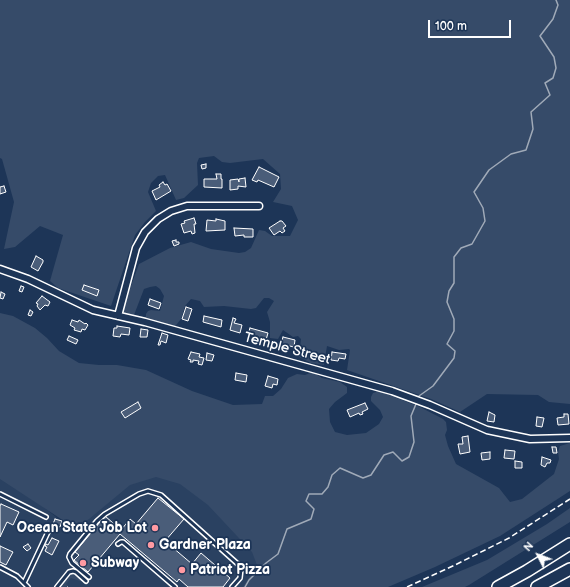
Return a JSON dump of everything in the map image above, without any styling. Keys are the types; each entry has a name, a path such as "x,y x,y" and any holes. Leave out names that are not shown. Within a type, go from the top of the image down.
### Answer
{"highway":[{"path":"498,587 570,544"},
{"path":"537,587 570,569"}],"street":[{"path":"118,316 136,248 145,232 158,219 171,210 187,206 259,206"},
{"name":"Temple Street","path":"0,269 24,277 93,310 145,322 392,391 495,433 530,439 570,438"}],"lane":[{"path":"89,577 72,562 69,557 70,554 97,520 113,508 144,492 155,492 161,495 240,566 240,578 232,587"},
{"path":"0,494 46,517"},
{"path":"24,583 48,532"},
{"path":"118,544 123,542 175,587"},
{"path":"0,567 17,576 28,587"},
{"path":"57,587 69,572 73,571 86,581"}],"path":[{"path":"108,556 113,560"}],"shaded area":[{"path":"0,0 570,0 570,404 549,402 538,395 487,394 460,412 431,399 347,370 349,349 339,350 327,346 324,365 311,363 299,357 301,339 298,336 293,337 283,330 278,339 270,338 270,322 267,312 274,301 269,298 264,298 256,308 251,309 224,306 204,307 200,301 191,299 185,306 181,319 173,329 146,319 146,314 148,311 160,311 164,296 160,289 156,286 144,289 134,315 121,313 139,264 170,248 191,242 211,249 239,253 245,252 251,248 259,230 265,231 272,236 290,236 298,220 292,206 273,202 281,189 280,174 263,159 230,163 222,162 214,156 199,158 197,163 198,185 184,198 176,200 165,175 158,176 151,183 148,192 156,211 135,235 111,306 58,288 50,281 63,235 40,226 15,247 4,249 14,202 2,159 0,158"},
{"path":"0,313 13,316 35,328 59,351 79,363 117,365 146,370 192,391 233,405 262,404 265,396 273,396 281,389 288,378 297,374 305,375 313,372 322,378 340,382 347,387 347,393 335,402 329,409 330,422 335,432 347,435 366,433 379,424 383,417 380,410 371,401 371,397 373,393 379,391 420,407 443,419 446,422 447,430 445,435 448,446 456,464 499,488 510,502 522,499 554,474 559,459 558,452 560,446 570,443 570,491 500,536 435,567 388,587 243,587 257,565 252,552 208,505 180,484 156,477 130,485 89,519 78,526 61,519 0,479"},
{"path":"147,453 312,587 0,587 0,472 71,529"},
{"path":"570,508 570,522 469,585 465,587 422,587 487,560 547,524"},
{"path":"74,572 82,578 80,581 71,578 66,584 68,586 63,587 60,585 70,573"}],"building":[{"path":"206,164 206,168 202,169 201,165"},
{"path":"259,167 279,177 274,187 258,180 257,182 252,180"},
{"path":"216,174 221,174 222,188 204,187 204,179 217,179"},
{"path":"245,178 246,187 238,186 238,189 230,190 230,180 238,179 239,182 239,179"},
{"path":"163,182 165,185 167,184 171,191 156,200 152,191 160,187 159,185"},
{"path":"4,186 6,192 0,194 0,187"},
{"path":"194,218 196,224 194,224 195,233 192,234 191,231 184,233 181,224 185,223 184,221"},
{"path":"216,219 225,221 225,230 206,231 207,220 216,221"},
{"path":"282,221 286,226 283,228 285,231 282,233 280,231 274,235 269,228"},
{"path":"234,228 253,229 253,237 244,237 244,235 235,236"},
{"path":"176,240 179,244 174,246 172,241"},
{"path":"36,256 43,260 38,271 31,267"},
{"path":"84,285 99,290 97,296 82,290"},
{"path":"21,286 24,287 22,292 19,291"},
{"path":"1,292 5,294 3,299 0,298"},
{"path":"42,296 50,302 48,306 45,305 40,310 37,306 38,304 36,303"},
{"path":"150,299 161,303 159,309 148,305"},
{"path":"186,307 192,309 188,321 182,319"},
{"path":"30,310 33,312 31,316 28,315"},
{"path":"204,316 222,320 221,327 203,322"},
{"path":"233,318 236,319 234,323 242,325 240,333 230,330"},
{"path":"72,320 78,322 79,320 88,325 85,330 82,329 81,332 74,330 75,328 70,325"},
{"path":"117,326 130,328 129,335 121,334 120,337 113,336 114,328 117,328"},
{"path":"250,328 268,333 266,340 248,334"},
{"path":"141,329 148,330 147,337 140,337"},
{"path":"162,333 168,335 166,343 161,341 160,345 158,345"},
{"path":"69,336 78,340 76,344 67,340"},
{"path":"283,337 295,340 294,347 281,344"},
{"path":"191,352 200,354 199,357 204,358 202,365 198,364 199,361 193,360 193,362 190,362 191,360 188,359"},
{"path":"332,352 346,354 345,359 339,358 338,361 331,360"},
{"path":"207,353 214,355 212,361 206,360"},
{"path":"236,373 247,375 246,382 235,380"},
{"path":"268,376 278,379 277,385 273,384 272,388 265,386"},
{"path":"138,402 141,408 125,418 121,412"},
{"path":"365,403 368,409 362,412 363,414 360,415 359,413 350,417 347,410"},
{"path":"489,412 495,415 494,422 487,421"},
{"path":"564,414 568,414 569,424 558,425 557,418 564,417"},
{"path":"537,417 544,418 542,427 536,426"},
{"path":"468,436 470,452 460,454 458,444 463,444 462,437"},
{"path":"552,447 556,447 557,453 553,453"},
{"path":"505,450 515,451 514,459 504,458"},
{"path":"490,452 490,459 482,460 481,453"},
{"path":"542,457 551,460 545,467 541,465"},
{"path":"515,461 522,462 522,468 515,468"},
{"name":"Gardner Plaza","path":"158,498 184,519 165,541 192,564 201,553 230,578 223,587 188,587 179,579 177,582 120,534 88,572 74,560 79,555 75,552 105,516 121,530 130,519 136,524"},
{"path":"1,504 19,512 13,525 7,522 0,537 0,506"},
{"path":"55,519 62,521 60,527 53,524"},
{"path":"52,538 59,541 52,555 45,551 47,547 45,546 46,544 48,545"},
{"path":"28,544 31,548 27,551 23,547"},
{"path":"0,546 13,552 6,565 0,562"}],"waterway":[{"path":"419,396 433,386 454,358 455,351 447,344 454,331 454,319 447,302 449,291 454,283 454,257 461,248 472,244 485,221 483,208 474,192 489,170 511,154 526,150 533,129 531,112 550,95 545,83 553,78 556,68 554,57 540,36 553,19 558,5 556,0"},
{"path":"245,587 249,580 266,563 278,554 287,529 311,519 314,509 306,501 309,494 322,494 328,487 332,475 340,468 363,478 371,475 384,455 393,452 402,461 409,457 414,442 411,416 416,404"}],"railway":[{"path":"407,587 509,538 570,499"}],"place":[{"name":"Ocean State Job Lot","path":"155,528"},
{"name":"Gardner Plaza","path":"151,545"},
{"name":"Subway","path":"83,563"},
{"name":"Patriot Pizza","path":"182,570"}]}
